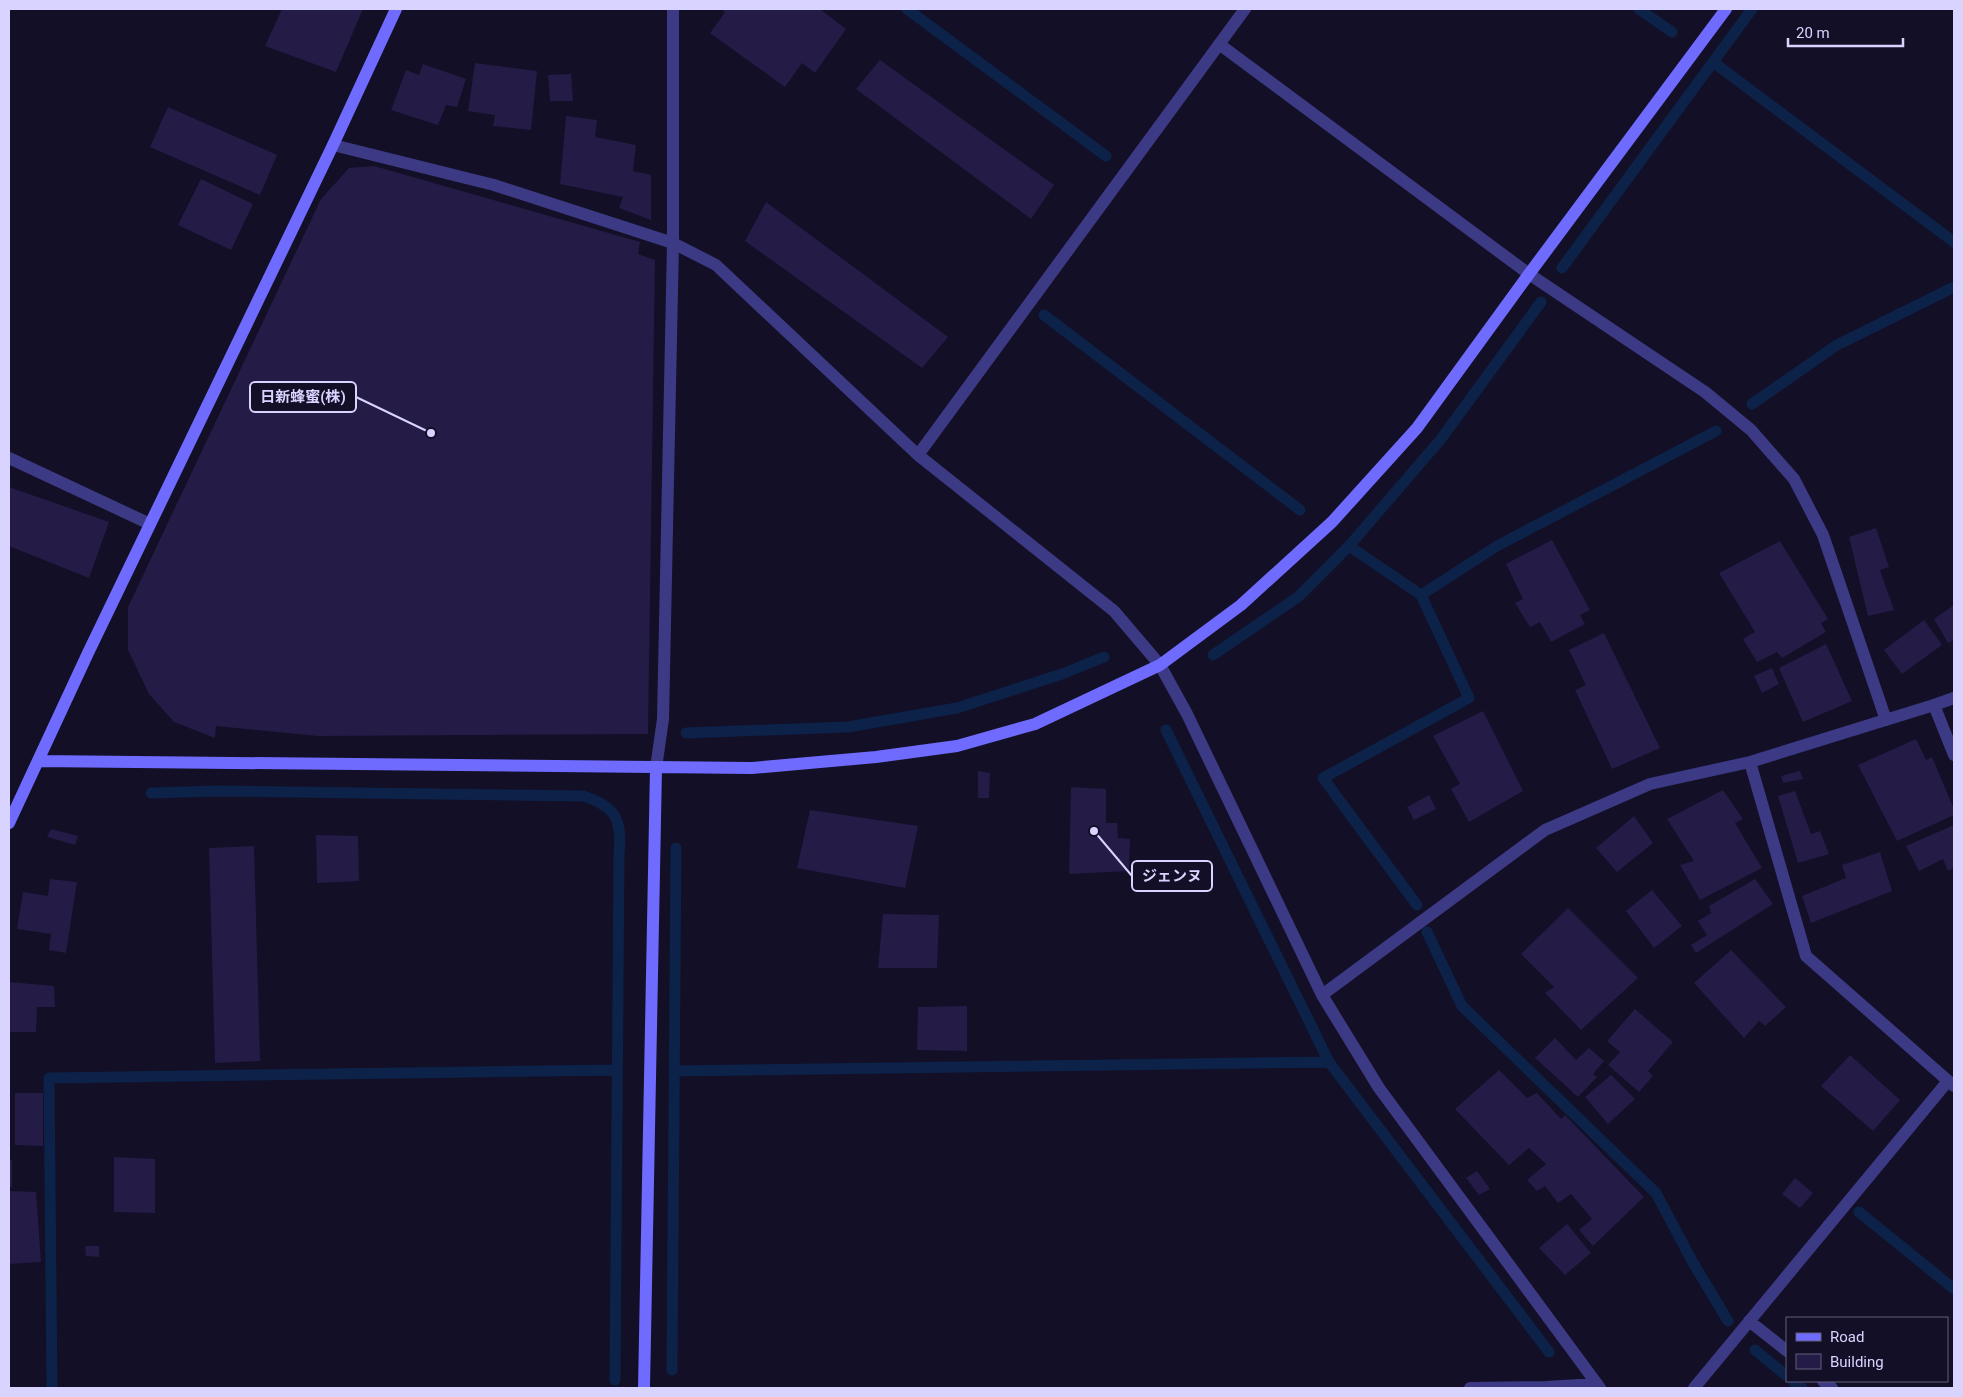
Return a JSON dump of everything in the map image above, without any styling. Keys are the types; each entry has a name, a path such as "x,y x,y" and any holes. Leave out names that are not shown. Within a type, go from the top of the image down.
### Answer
{"street":[{"path":"9,823 396,9"},
{"path":"644,1388 656,768 664,719 672,243 673,9"},
{"path":"918,455 1246,9"},
{"path":"39,761 752,768 957,746 1035,724 1160,665 1241,605 1332,522 1417,428 1528,274 1726,9"},
{"path":"1219,44 1528,274 1705,392 1751,430 1794,479 1823,535 1886,720"},
{"path":"333,145 494,184 672,243 716,265 918,455 1114,611 1160,665 1187,714 1322,995 1379,1088 1598,1386"},
{"path":"9,458 150,524"},
{"path":"1322,995 1545,830 1650,784 1750,762 1954,698"},
{"path":"1934,705 1954,754"},
{"path":"1694,1388 1951,1083 1806,956 1750,762"},
{"path":"1749,1321 1786,1350"},
{"path":"1470,1388 1598,1386"}],"building":[{"path":"282,9 363,9 336,72 265,46"},
{"path":"721,9 820,9 846,29 815,73 802,63 785,87 710,33 725,12"},
{"path":"880,60 1054,185 1031,219 856,89"},
{"path":"475,63 537,71 531,130 493,126 495,115 468,111"},
{"path":"423,64 466,79 457,107 446,105 438,125 391,110 406,70 419,75"},
{"path":"571,74 573,101 550,101 548,75"},
{"path":"168,107 277,155 260,195 150,147"},
{"path":"566,116 597,120 595,137 636,145 633,171 651,175 651,220 619,208 623,197 560,184"},
{"path":"374,166 640,242 638,254 655,260 648,734 318,736 216,726 215,738 174,722 149,694 128,650 128,607 321,199 349,168"},
{"path":"201,179 253,204 231,250 178,225"},
{"path":"766,202 948,337 922,368 745,241"},
{"path":"9,487 109,522 89,578 9,546"},
{"path":"1876,528 1889,567 1880,570 1894,610 1868,616 1849,537"},
{"path":"1552,540 1590,610 1580,615 1585,624 1551,642 1540,622 1530,627 1515,603 1523,599 1506,564"},
{"path":"1780,541 1828,619 1821,623 1826,632 1782,658 1777,652 1757,662 1743,639 1755,632 1719,573"},
{"path":"1954,605 1954,640 1948,643 1934,619"},
{"path":"1924,620 1942,645 1902,674 1884,650"},
{"path":"1604,633 1660,748 1612,769 1575,690 1586,685 1569,650"},
{"path":"1826,644 1852,701 1803,722 1779,668"},
{"path":"1772,668 1779,684 1762,693 1754,676"},
{"path":"1483,711 1523,791 1469,822 1451,789 1460,784 1433,736"},
{"path":"1916,739 1926,760 1932,757 1954,809 1954,815 1897,841 1858,765"},
{"path":"978,771 990,773 989,798 978,798"},
{"path":"1800,771 1803,779 1783,783 1781,776"},
{"path":"1071,787 1106,789 1106,823 1117,823 1118,838 1130,839 1129,871 1069,874"},
{"path":"1723,790 1743,819 1735,823 1762,868 1700,900 1680,865 1694,861 1667,819"},
{"path":"1795,791 1811,834 1820,831 1829,854 1798,863 1778,796"},
{"path":"1429,795 1436,809 1414,820 1407,807"},
{"path":"810,810 918,826 905,888 797,868"},
{"path":"1634,816 1653,843 1617,872 1596,848"},
{"path":"1954,825 1954,868 1948,871 1943,859 1919,871 1906,846"},
{"path":"51,829 78,836 75,845 47,837"},
{"path":"316,835 358,836 359,881 317,883"},
{"path":"254,846 260,1061 215,1063 209,848"},
{"path":"1880,852 1892,891 1811,923 1802,896 1846,878 1842,865"},
{"path":"50,879 77,882 66,953 49,950 51,934 17,929 23,892 48,896"},
{"path":"1755,879 1773,904 1696,953 1691,945 1707,935 1698,921 1711,913 1709,906"},
{"path":"1652,890 1682,926 1654,948 1626,911"},
{"path":"1568,908 1638,978 1581,1030 1545,993 1554,987 1521,954"},
{"path":"883,914 939,915 937,968 878,968"},
{"path":"1731,950 1786,1007 1765,1026 1759,1021 1744,1038 1694,983"},
{"path":"9,982 54,986 55,1007 37,1007 36,1032 9,1032"},
{"path":"967,1006 967,1051 917,1050 918,1007"},
{"path":"1635,1009 1673,1042 1648,1071 1653,1076 1639,1092 1608,1065 1620,1052 1607,1041"},
{"path":"1555,1038 1576,1060 1589,1048 1604,1061 1593,1074 1597,1077 1578,1097 1535,1058"},
{"path":"1850,1055 1900,1100 1873,1131 1821,1086"},
{"path":"1499,1070 1527,1098 1537,1093 1561,1119 1565,1115 1644,1197 1593,1246 1579,1230 1592,1219 1571,1194 1558,1203 1545,1186 1537,1191 1527,1180 1546,1164 1529,1148 1509,1165 1455,1109"},
{"path":"1611,1075 1635,1099 1608,1124 1585,1097"},
{"path":"15,1093 43,1093 43,1146 15,1145"},
{"path":"114,1157 155,1159 155,1213 114,1212"},
{"path":"9,1160 12,1160 12,1187 9,1187"},
{"path":"1477,1171 1490,1189 1479,1195 1466,1178"},
{"path":"1795,1178 1813,1193 1800,1208 1782,1194"},
{"path":"9,1191 36,1192 41,1262 9,1264"},
{"path":"1567,1224 1591,1253 1565,1275 1539,1248"},
{"path":"85,1246 99,1246 99,1257 86,1256"}],"waterway":[{"path":"907,9 1106,156"},
{"path":"1639,9 1672,32"},
{"path":"1752,9 1713,62 1954,242"},
{"path":"1562,268 1713,62"},
{"path":"1752,404 1837,345 1954,287"},
{"path":"1349,546 1441,439 1541,302"},
{"path":"1044,315 1300,510"},
{"path":"1417,905 1323,778 1469,698 1421,595 1497,546 1716,431"},
{"path":"1213,655 1298,597 1349,546 1421,595"},
{"path":"686,733 848,727 957,708 1062,674 1104,657"},
{"path":"1166,730 1329,1062 1549,1352"},
{"path":"151,793 217,791 583,796 595,800 611,811 620,833 615,1380"},
{"path":"672,1370 676,848"},
{"path":"1427,932 1462,1006 1656,1193 1692,1261 1728,1321"},
{"path":"674,1071 1329,1062"},
{"path":"52,1388 49,1078 616,1070"},
{"path":"1859,1212 1954,1289"},
{"path":"1755,1350 1786,1375"},
{"path":"1794,1382 1802,1388"}],"place":[{"name":"日新蜂蜜(株)","path":"431,433"},
{"name":"ジェンヌ","path":"1094,831"}]}
